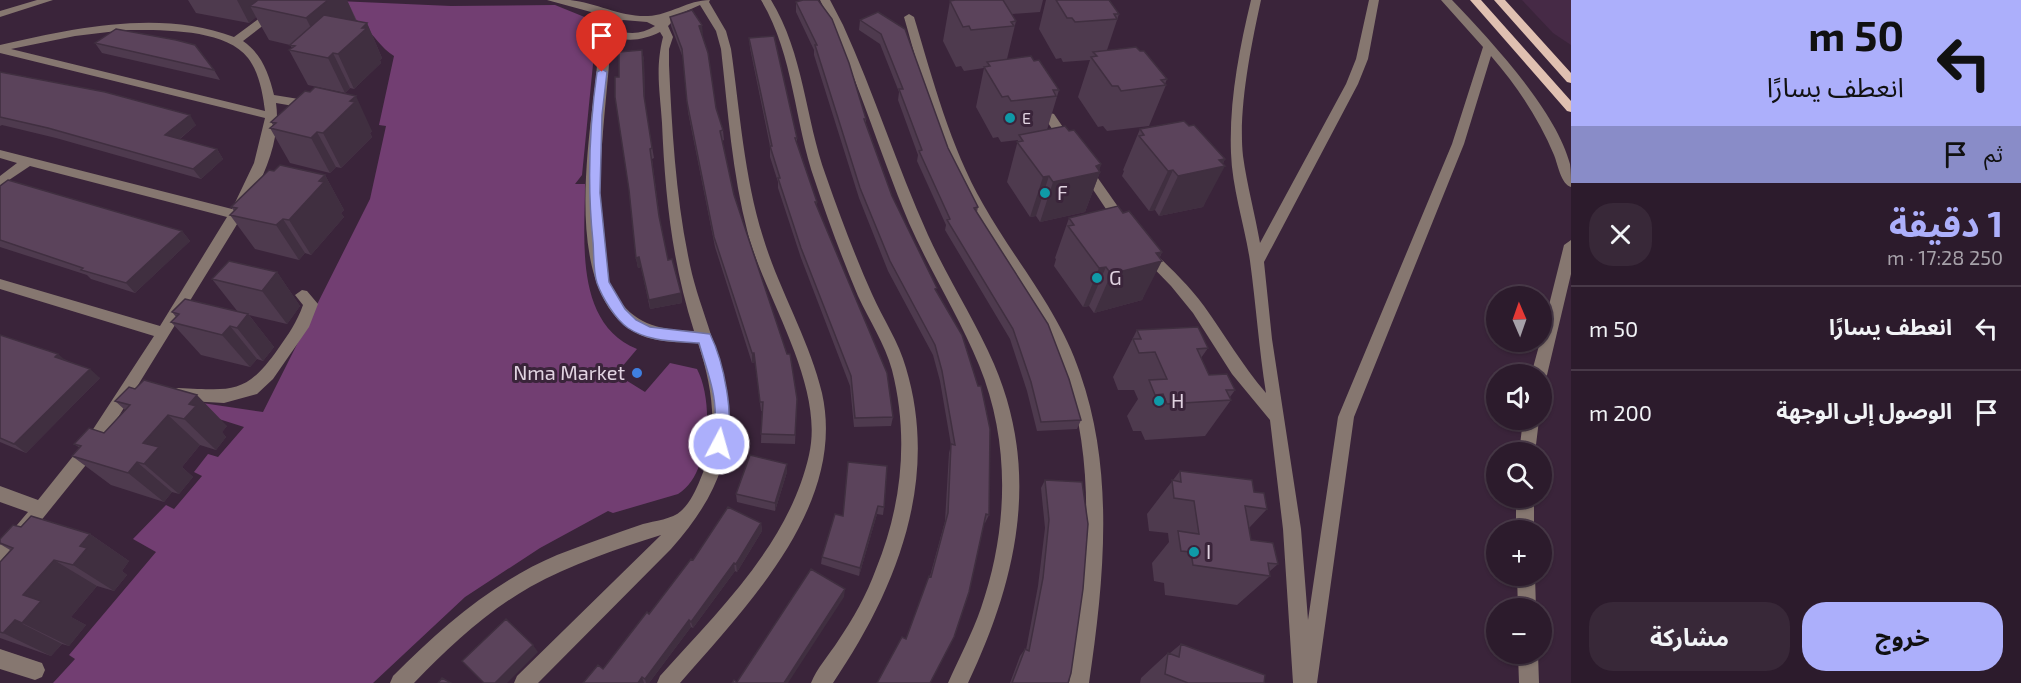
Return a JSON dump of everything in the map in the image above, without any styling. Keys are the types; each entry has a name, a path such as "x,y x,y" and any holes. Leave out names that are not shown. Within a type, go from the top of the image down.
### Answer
{"main road":[{"path":"1475,0 1571,108"},
{"path":"1499,0 1566,69 1571,80"}],"street":[{"path":"0,5 17,0"},
{"path":"0,14 48,0"},
{"path":"235,42 291,0"},
{"path":"524,683 673,536 701,495 711,475 722,419 721,396 683,268 678,235 668,150 664,48 669,37 663,26 644,19 621,17 552,0"},
{"path":"644,19 704,0 721,31 726,49 742,179 756,237 770,278 809,372 816,411 819,449 807,492 778,547 753,582 668,683"},
{"path":"766,0 782,26 787,40 796,90 814,161 851,260 898,367 910,423 912,456 909,489 888,563 870,605 821,683"},
{"path":"825,0 864,84 890,160 921,233 989,370 1000,401 1008,436 1012,480 1010,530 997,586 978,645 958,683"},
{"path":"1256,0 1246,44 1239,98 1237,155 1257,262 1265,339 1292,529 1303,683"},
{"path":"1257,262 1352,84 1362,59 1374,0"},
{"path":"1446,0 1489,46 1528,94 1571,183"},
{"path":"584,7 597,17 607,30 618,35 656,38 664,48"},
{"path":"604,57 616,44 652,33 663,26 678,10"},
{"path":"621,17 607,30 601,46 604,57 597,115 594,193 603,282 621,312 646,332 705,338"},
{"path":"909,17 941,123 961,172 976,203 1057,332 1067,354 1090,437 1095,503 1091,589 1079,683"},
{"path":"637,36 644,19"},
{"path":"0,49 63,34 123,27 184,29 235,42 246,48 257,61 263,75 271,116 268,135 236,215 91,447 0,558"},
{"path":"1309,683 1346,417 1458,144 1489,46"},
{"path":"0,49 271,116"},
{"path":"268,98 324,107"},
{"path":"1050,117 1135,240 1198,309 1237,370 1278,419"},
{"path":"0,154 236,215"},
{"path":"0,182 28,161"},
{"path":"1542,364 1571,245"},
{"path":"0,284 163,333"},
{"path":"127,392 224,396 251,389 268,375 304,323 311,304 302,295"},
{"path":"0,494 41,509"},
{"path":"400,683 460,627 493,600 523,581 601,546 685,519"},
{"path":"0,658 35,670"},
{"path":"1528,664 1529,683"}],"shaded area":[{"path":"315,0 451,6 555,5 587,18 592,27 595,44 582,175 575,184 585,184 584,230 587,278 602,320 617,337 637,349 616,374 645,392 670,363 697,369 706,399 707,417 703,454 697,471 689,484 678,494 613,513 608,511 540,548 465,597 373,683 53,683 75,659 69,655 156,552 133,539 166,505 174,509 202,476 194,472 208,454 218,457 244,427 175,405 182,400 263,412 370,199 386,126 379,125 394,56 358,21"},
{"path":"1522,0 1571,0 1571,45 1553,33"}],"building":[{"path":"258,0 328,0 306,18 250,6"},
{"path":"818,0 832,19 849,63 866,119 864,119 892,196 937,288 935,289 962,335 978,386 981,386 990,429 989,515 986,514 969,592 954,637 930,683 877,683 902,637 906,639 929,576 931,577 948,513 951,444 955,445 942,371 935,345 890,261 860,188 815,45 817,45 796,2"},
{"path":"1003,0 1016,21 1011,22 1014,26 971,30 969,26 963,27 950,1"},
{"path":"1056,0 1109,0 1119,14 1114,14 1117,19 1075,22 1072,18 1067,18"},
{"path":"692,10 702,25 699,26 708,53 716,108 723,130 720,131 734,195 787,354 790,354 797,399 795,435 761,434 763,402 760,402 754,353 752,353 714,237 687,102 682,49 670,17"},
{"path":"878,12 905,29 948,148 978,207 974,208 1048,324 1069,379 1081,420 1041,422 1031,382 1013,329 947,220 950,219 919,151 922,150 899,89 903,89 881,34 860,20"},
{"path":"324,15 367,23 362,28 367,28 338,54 333,53 328,58 289,50 295,46 290,45"},
{"path":"116,29 195,45 214,70 95,43"},
{"path":"774,36 797,138 795,138 817,202 815,202 887,373 893,417 855,418 851,376 801,248 778,178 780,178 770,146 772,146 749,38"},
{"path":"1136,47 1144,51 1167,79 1161,80 1166,85 1121,91 1118,86 1112,86 1091,57 1097,56 1093,52"},
{"path":"642,50 644,96 659,216 668,260 672,259 681,293 649,300 639,257 636,258 629,190 615,97 615,77 619,77 619,52"},
{"path":"1031,56 1034,61 1039,60 1059,90 1053,90 1056,96 1011,101 1008,96 1002,97 984,67 990,66 987,62"},
{"path":"0,72 105,92 190,115 165,135 217,149 193,169 48,128 0,117"},
{"path":"315,87 356,96 350,101 355,102 323,133 317,132 311,138 270,128 276,123 271,122 305,91 310,92"},
{"path":"1184,121 1189,126 1194,125 1225,159 1219,160 1225,166 1178,176 1173,170 1168,171 1139,136 1144,135 1140,129"},
{"path":"1065,126 1069,131 1074,130 1101,164 1096,166 1100,172 1053,182 1049,176 1043,177 1017,142 1023,141 1019,135"},
{"path":"280,165 325,175 319,181 324,182 289,220 283,219 276,225 230,215 237,208 231,207 269,170 274,171"},
{"path":"8,180 182,231 126,283 81,270 83,268 0,240 0,186"},
{"path":"1118,206 1123,213 1129,211 1162,252 1156,253 1162,261 1111,274 1106,267 1099,268 1068,226 1074,225 1069,218"},
{"path":"229,261 277,272 262,291 212,279"},
{"path":"185,299 248,314 237,328 230,326 222,335 171,322 179,314 172,312"},
{"path":"1198,327 1208,348 1197,349 1209,375 1227,374 1235,390 1226,390 1231,400 1167,404 1163,394 1155,395 1149,380 1167,379 1155,352 1139,353 1133,339 1141,339 1137,330"},
{"path":"0,335 58,354 55,357 90,369 14,444 0,438"},
{"path":"144,380 197,395 189,404 196,406 184,419 168,415 143,443 159,447 144,464 137,462 128,473 72,456 81,446 74,444 89,428 104,433 130,405 115,401 129,387 135,389"},
{"path":"750,455 787,464 775,503 736,494"},
{"path":"848,462 887,466 884,507 878,506 860,568 822,557 835,514 843,516"},
{"path":"1180,471 1252,480 1254,492 1264,493 1267,509 1245,506 1251,540 1273,543 1278,564 1268,563 1270,576 1193,565 1191,552 1181,551 1178,531 1199,534 1194,501 1174,498 1172,480 1181,482"},
{"path":"1045,480 1082,482 1088,524 1083,589 1071,673 1068,683 1012,683 1025,649 1029,651 1043,578 1049,520"},
{"path":"728,507 761,523 736,564 734,563 645,679 642,677 638,683 583,683 598,665 603,669 647,612 649,614 691,559 693,560"},
{"path":"31,516 90,534 80,546 87,548 73,565 54,560 23,595 41,601 22,623 15,620 3,633 0,632 0,562 13,548 0,543 0,539 13,525 21,527"},
{"path":"811,569 845,589 784,683 732,683 734,680 737,682"},
{"path":"506,619 533,645 495,683 484,683 462,661"},
{"path":"1181,644 1265,675 1264,683 1188,683 1165,674 1168,653 1179,657"},
{"path":"442,678 451,683 438,683"}],"place":[{"name":"E","path":"1010,118"},
{"name":"F","path":"1045,193"},
{"name":"G","path":"1097,278"},
{"name":"Nma Market","path":"637,373"},
{"name":"H","path":"1159,401"},
{"name":"I","path":"1194,552"}],"route":[{"path":"602,72 594,150 594,193 599,263 603,282 609,296 621,312 646,332 705,338 721,396 722,419 719,444"}]}
